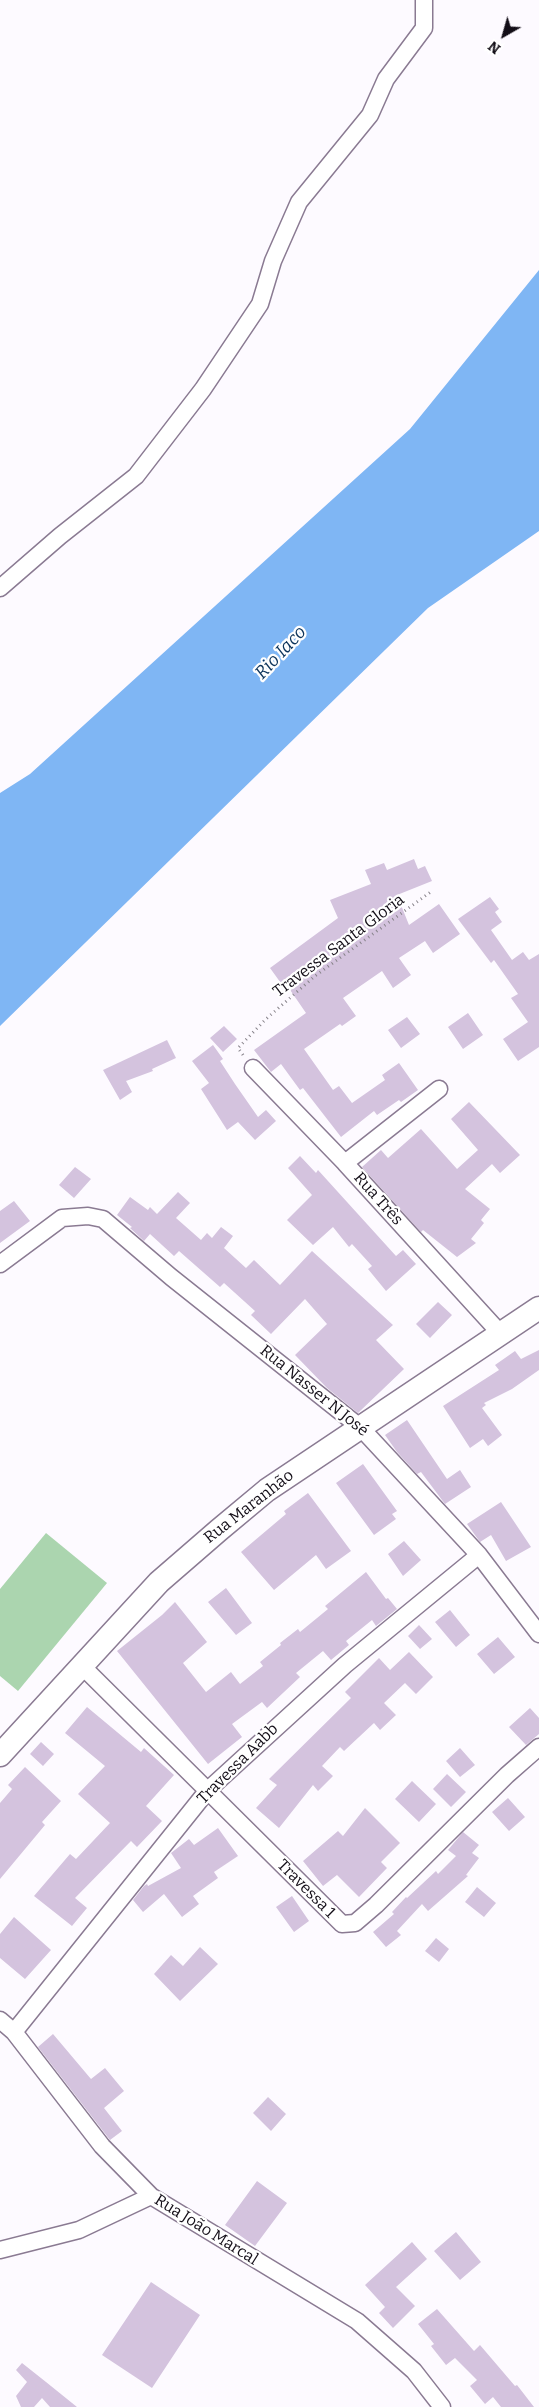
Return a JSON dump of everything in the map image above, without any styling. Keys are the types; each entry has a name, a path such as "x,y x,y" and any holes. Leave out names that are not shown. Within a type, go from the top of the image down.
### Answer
{"street":[{"path":"0,588 60,536 136,476 203,389 260,304 272,261 300,202 370,114 386,79 424,28 424,0"},
{"name":"Rua Três","path":"252,1068 345,1163 500,1333"},
{"path":"345,1163 439,1090"},
{"name":"Rua Nasser N José","path":"0,1264 62,1218 88,1216 103,1219 171,1277 361,1428 479,1555 539,1634"},
{"name":"Rua Maranhão","path":"0,1755 159,1582 218,1530 267,1490 539,1308"},
{"name":"Travessa Aabb","path":"14,2032 208,1790 345,1665 479,1555"},
{"name":"Travessa 1","path":"81,1665 342,1924 355,1923 376,1906 507,1775 539,1747"},
{"name":"Rua João Marcal","path":"0,2020 14,2032 102,2146 151,2196 356,2322 414,2371 442,2407"},
{"path":"0,2250 79,2230 151,2196"}],"path":[{"name":"Travessa Santa Gloria","path":"252,1068 238,1048 266,1019 315,976 432,891"}],"green space":[{"path":"46,1533 107,1583 18,1691 0,1676 0,1589"}],"water":[{"name":"Rio Iaco","path":"539,270 539,531 428,608 0,1026 0,793 30,774 410,429"}],"building":[{"path":"414,859 418,869 425,866 432,881 397,895 409,925 439,904 460,934 433,953 425,941 399,958 411,975 393,988 382,971 343,998 356,1016 342,1026 340,1024 304,1049 333,1090 339,1086 352,1103 385,1080 382,1075 399,1063 418,1090 377,1115 374,1111 341,1137 303,1088 300,1090 281,1064 271,1072 254,1050 306,1013 286,984 283,986 270,968 338,918 330,900 371,884 365,870 384,863 387,870"},
{"path":"490,897 499,909 495,912 502,922 491,930 512,960 523,952 529,960 539,954 539,1047 518,1061 503,1039 528,1022 511,998 518,994 494,960 491,963 458,919"},
{"path":"468,1013 483,1035 463,1049 448,1027"},
{"path":"407,1017 420,1034 401,1048 388,1030"},
{"path":"224,1026 237,1039 223,1052 210,1038"},
{"path":"167,1040 176,1058 152,1069 153,1071 126,1081 132,1092 120,1100 103,1070"},
{"path":"213,1045 223,1059 220,1061 258,1117 266,1110 276,1121 255,1140 238,1122 227,1130 201,1089 209,1083 192,1061"},
{"path":"469,1102 520,1155 500,1173 492,1164 465,1189 490,1209 481,1220 484,1223 471,1239 476,1243 457,1257 423,1230 421,1232 362,1167 381,1150 388,1158 421,1129 457,1169 478,1150 451,1119"},
{"path":"300,1156 316,1173 318,1170 396,1256 403,1250 416,1264 386,1291 368,1269 372,1266 352,1244 349,1247 333,1227 313,1245 287,1220 312,1195 288,1168"},
{"path":"75,1167 91,1179 74,1198 59,1185"},
{"path":"178,1192 190,1203 176,1218 201,1240 207,1233 212,1238 221,1227 233,1236 224,1248 246,1268 254,1260 280,1285 312,1251 393,1325 376,1340 404,1369 358,1413 327,1388 295,1355 327,1324 305,1299 271,1334 251,1315 255,1311 224,1283 220,1287 179,1251 174,1256 150,1234 144,1241 130,1228 132,1227 117,1215 130,1197 148,1210 150,1207 157,1214"},
{"path":"14,1201 30,1221 0,1243 0,1211"},
{"path":"438,1302 452,1315 430,1338 416,1324"},
{"path":"539,1350 539,1370 512,1389 484,1403 486,1405 482,1408 502,1435 488,1446 483,1439 470,1448 443,1406 499,1370 495,1365 515,1351 521,1359"},
{"path":"407,1420 447,1479 460,1470 471,1487 445,1504 421,1472 417,1474 397,1452 385,1435"},
{"path":"363,1464 397,1511 392,1514 396,1519 374,1535 336,1483"},
{"path":"308,1493 351,1551 326,1569 316,1555 274,1590 241,1552 286,1514 284,1511"},
{"path":"501,1502 531,1547 506,1561 491,1535 480,1542 467,1524"},
{"path":"404,1541 421,1560 403,1576 388,1554"},
{"path":"366,1572 386,1599 388,1598 397,1609 376,1626 372,1620 346,1641 349,1645 331,1660 323,1651 296,1673 300,1677 267,1708 262,1702 232,1724 242,1737 208,1764 117,1651 162,1615 175,1602 207,1642 183,1663 206,1692 231,1672 240,1684 263,1666 260,1662 281,1645 280,1643 298,1629 300,1632 328,1609 325,1606"},
{"path":"226,1588 252,1623 236,1635 208,1602"},
{"path":"450,1610 470,1635 456,1647 435,1622"},
{"path":"419,1625 432,1639 420,1649 408,1636"},
{"path":"498,1637 515,1657 494,1674 477,1654"},
{"path":"409,1652 433,1677 416,1694 405,1683 384,1703 396,1715 380,1730 374,1723 344,1751 340,1747 322,1766 333,1776 318,1791 313,1785 279,1828 256,1808 277,1785 269,1779 351,1698 345,1692 379,1658 390,1670"},
{"path":"87,1707 141,1752 144,1748 174,1775 146,1806 162,1821 137,1847 131,1841 75,1898 87,1908 72,1926 34,1896 70,1854 76,1859 110,1823 78,1794 105,1766 65,1733"},
{"path":"530,1708 539,1718 539,1734 526,1745 509,1727"},
{"path":"41,1742 54,1754 43,1766 30,1754"},
{"path":"460,1748 475,1765 460,1777 446,1761"},
{"path":"25,1767 61,1801 42,1822 45,1825 0,1879 0,1803 12,1789 8,1785"},
{"path":"447,1774 466,1792 451,1807 433,1789"},
{"path":"412,1781 436,1804 419,1822 395,1799"},
{"path":"508,1798 525,1817 509,1831 492,1812"},
{"path":"365,1808 400,1843 381,1862 387,1868 359,1897 337,1875 323,1886 303,1861 338,1831 343,1836"},
{"path":"218,1828 238,1856 214,1872 218,1878 193,1896 199,1904 182,1917 164,1894 143,1912 133,1900 144,1886 147,1884 148,1886 181,1868 171,1853 189,1839 194,1845"},
{"path":"463,1832 479,1845 472,1853 479,1858 466,1875 468,1876 428,1911 422,1904 397,1931 401,1935 386,1947 373,1932 394,1914 392,1912 406,1897 436,1871 438,1874 456,1856 448,1850"},
{"path":"477,1887 496,1903 484,1917 465,1902"},
{"path":"292,1896 309,1921 294,1932 276,1907"},
{"path":"14,1917 51,1950 25,1979 0,1958 0,1934"},
{"path":"436,1938 449,1949 439,1962 425,1951"},
{"path":"200,1947 218,1964 180,2001 154,1974 171,1955 183,1966"},
{"path":"53,2034 91,2079 105,2068 124,2091 104,2108 122,2131 110,2140 38,2047"},
{"path":"268,2097 286,2114 271,2131 253,2113"},
{"path":"257,2181 287,2203 255,2246 225,2225"},
{"path":"456,2232 481,2262 460,2280 434,2251"},
{"path":"412,2242 427,2259 396,2287 415,2306 393,2328 379,2313 385,2307 365,2285"},
{"path":"151,2282 200,2315 152,2388 102,2355"},
{"path":"437,2309 474,2351 480,2345 515,2386 517,2385 534,2407 501,2407 493,2397 485,2404 470,2386 477,2380 455,2358 446,2365 431,2346 434,2344 418,2324"},
{"path":"22,2363 77,2407 50,2407 42,2398 34,2407 21,2407 16,2396 27,2382 16,2370"}]}
